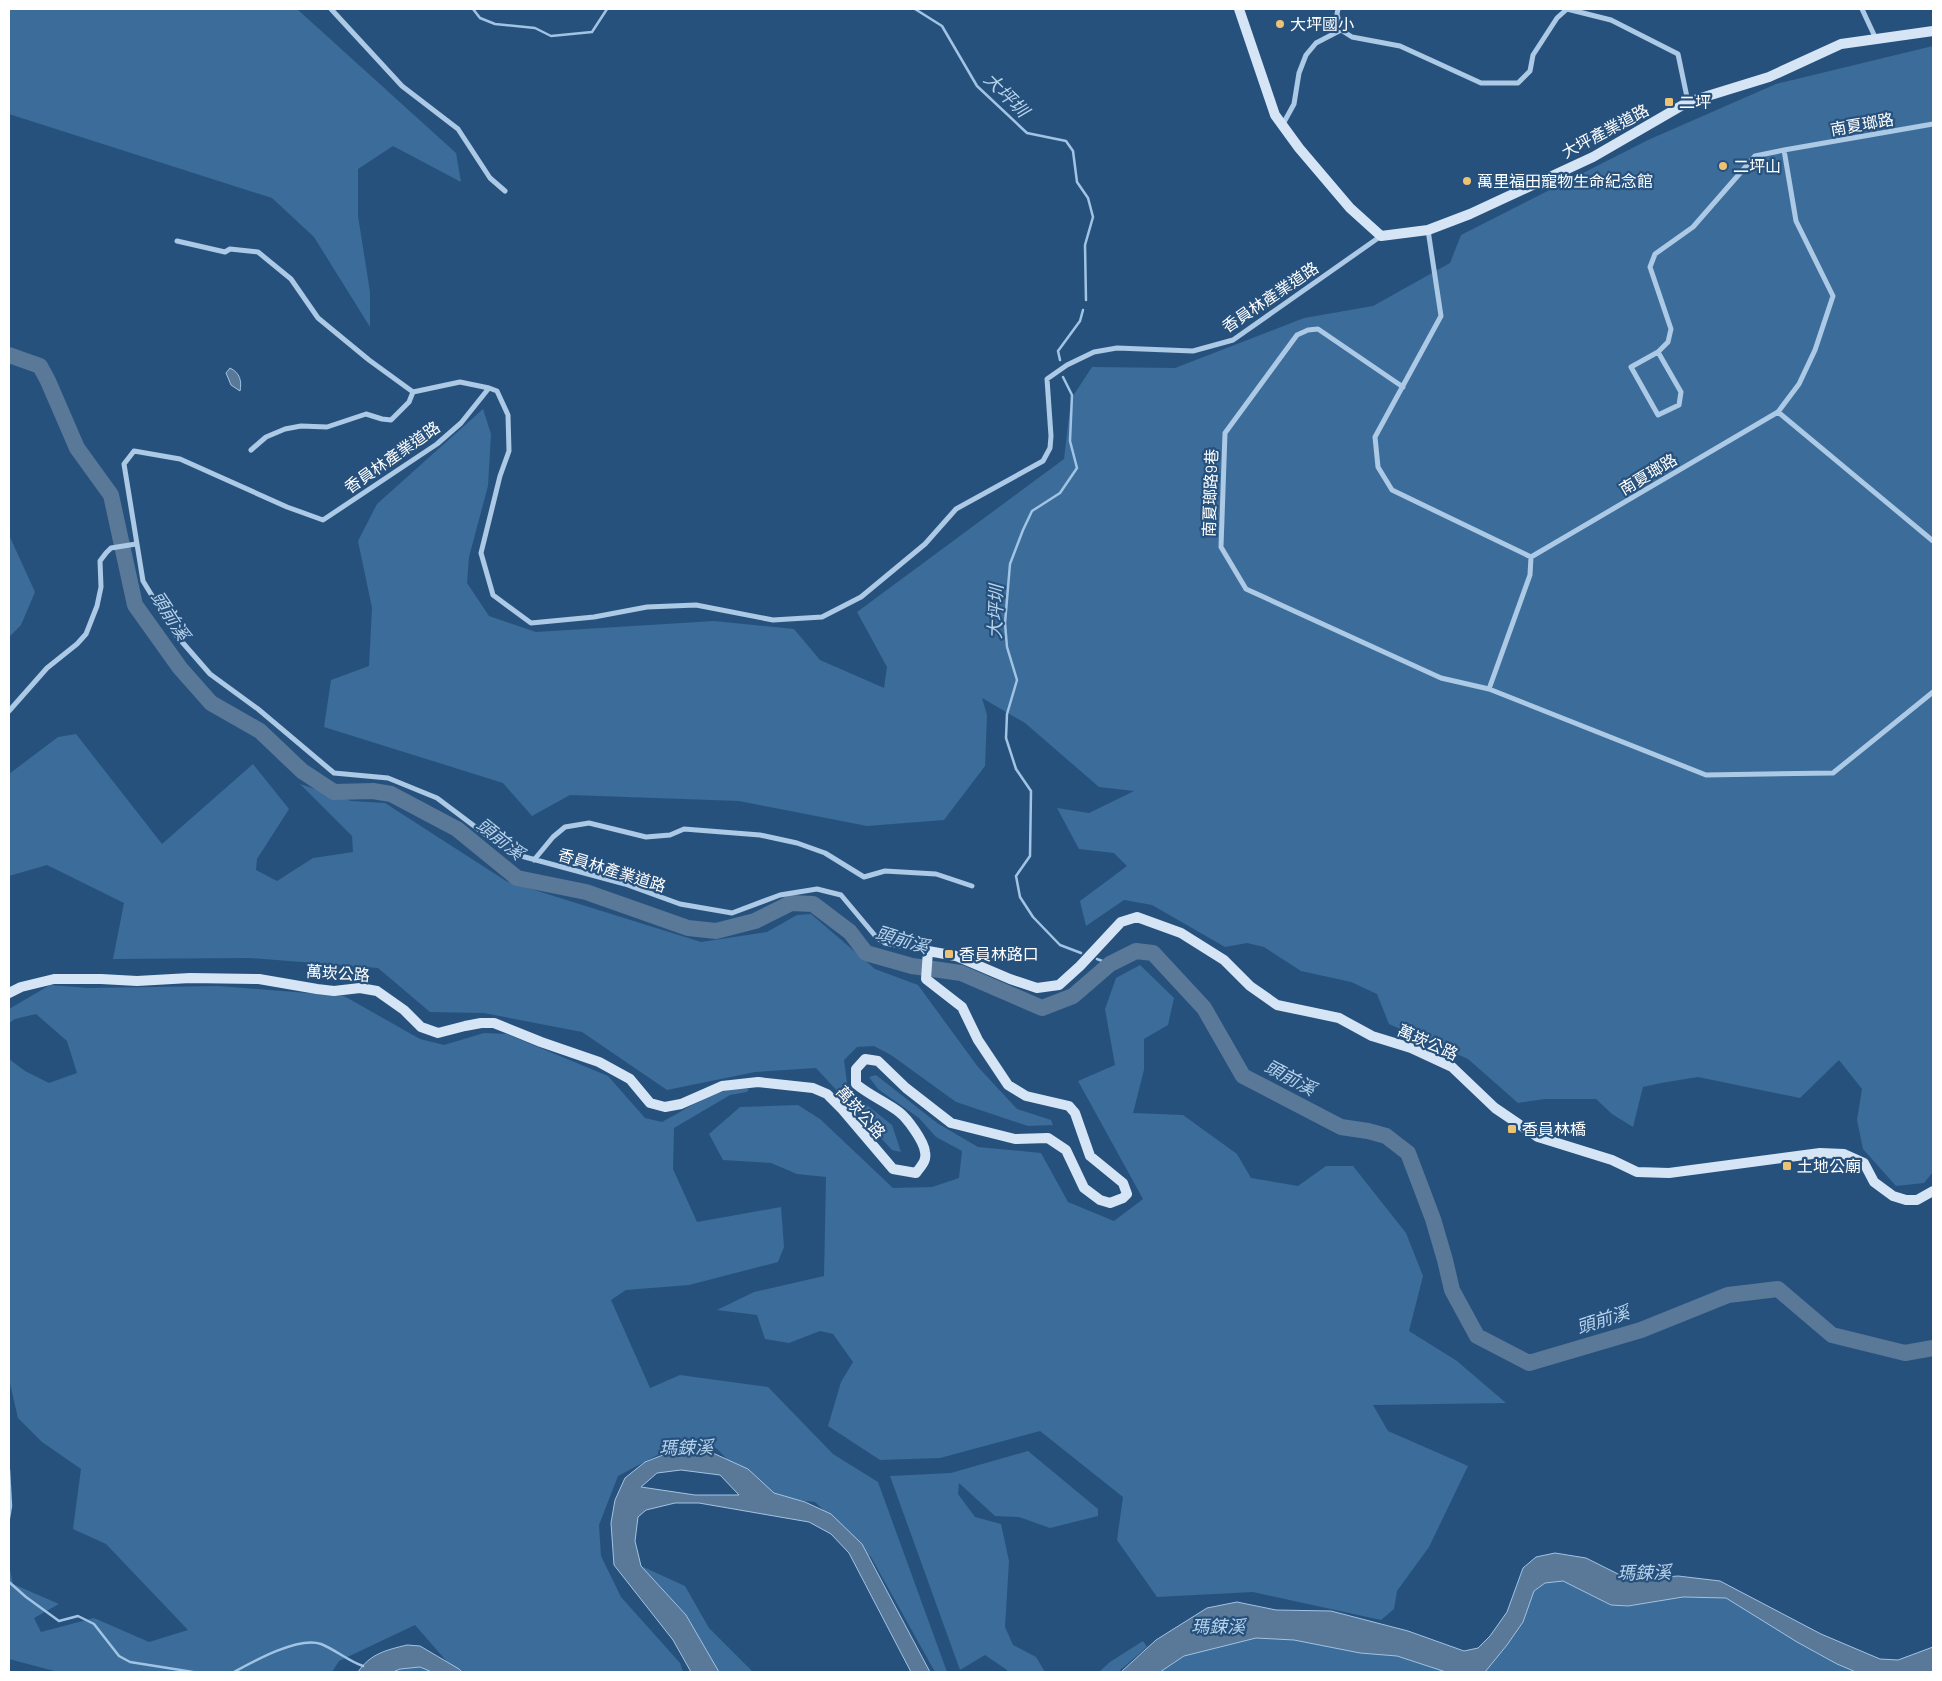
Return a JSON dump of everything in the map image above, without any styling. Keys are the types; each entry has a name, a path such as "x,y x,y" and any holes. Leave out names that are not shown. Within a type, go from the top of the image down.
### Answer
{"street":[{"path":"331,9 402,86 458,130 490,178 505,191"},
{"path":"1239,9 1275,115 1299,148 1350,208 1381,236"},
{"path":"1338,9 1337,14 1341,30 1352,37 1400,46 1481,83 1518,83 1530,71 1532,54 1557,18 1567,9 1611,20 1678,54 1688,102"},
{"path":"1862,9 1876,39"},
{"path":"1283,124 1294,104 1299,73 1306,55 1316,43 1341,30"},
{"name":"大坪產業道路","path":"1381,236 1428,230 1470,214 1593,157 1688,102 1769,77 1841,44 1933,31"},
{"name":"南夏瑯路","path":"1531,557 1778,412 1799,384 1815,350 1833,296 1796,221 1784,150 1933,124"},
{"path":"1658,352 1681,392 1679,405 1658,414 1631,367 1658,352 1668,342 1671,329 1650,267 1654,254 1693,227 1755,156 1784,150"},
{"path":"1428,230 1441,316 1375,437 1378,467 1392,490 1531,557 1530,575 1489,689"},
{"name":"香員林產業道路","path":"928,951 886,943 877,938 841,895 817,889 780,896 732,913 680,904 625,884 510,853 437,798 388,778 334,773 258,709 210,674 176,635 143,580 124,464 134,451 180,459 287,507 323,520 438,444 461,423 489,388 497,391 508,415 509,451 500,476 481,553 493,595 531,624 594,617 648,607 696,604 773,620 822,617 861,597 925,544 956,509 1043,461 1050,448 1051,436 1047,379 1067,365 1094,352 1117,348 1193,351 1233,340 1381,236"},
{"path":"177,241 225,252 230,249 258,252 291,279 318,318 369,360 413,392 460,382 489,388"},
{"name":"南夏瑯路9巷","path":"1403,386 1318,329 1308,330 1297,335 1225,433 1221,547 1246,590 1441,678 1489,689 1706,775 1833,773 1933,692"},
{"path":"251,450 266,437 285,429 301,426 328,427 366,414 391,420 409,402 413,392"},
{"path":"1778,412 1933,541"},
{"path":"9,711 47,668 77,644 86,634 97,606 101,587 100,561 106,553 111,548 136,544"},
{"path":"534,860 553,837 565,827 589,823 646,837 670,835 684,829 760,835 796,843 825,853 864,877 886,871 936,874 972,886"},
{"name":"萬崁公路","path":"9,994 21,987 54,979 137,981 190,978 260,979 316,990 368,989 377,991 397,1005 421,1027 438,1033 481,1023 494,1024 599,1062 630,1079 650,1102 665,1107 681,1104 722,1086 758,1082 813,1088 827,1094 837,1104 893,1169 916,1173 924,1163 925,1152 919,1137 900,1112 869,1095 856,1084 856,1069 865,1059 872,1060 878,1062 906,1088 951,1123 1015,1139 1048,1138 1066,1150 1084,1188 1100,1200 1110,1203 1123,1198 1127,1194 1124,1183 1090,1156 1075,1113 1069,1106 1026,1096 1008,1086 978,1040 962,1007 926,979 928,951 956,956 1010,980 1037,988 1059,985 1080,966 1121,922 1137,917 1181,932 1224,960 1250,986 1277,1005 1339,1018 1372,1036 1412,1048 1452,1067 1495,1108 1538,1137 1612,1160 1637,1172 1669,1173 1820,1153 1844,1154 1864,1164 1874,1182 1893,1196 1906,1200 1917,1200 1933,1191"}],"shaded area":[{"path":"9,9 297,9 456,153 461,182 393,146 358,169 358,216 370,292 370,327 314,237 272,198 9,114"},
{"path":"1933,46 1933,1172 1924,1183 1896,1186 1863,1149 1857,1120 1862,1089 1839,1060 1800,1098 1698,1077 1643,1087 1633,1127 1612,1114 1596,1099 1545,1099 1518,1103 1468,1059 1389,1024 1377,994 1351,982 1301,971 1264,947 1247,943 1225,947 1152,905 1124,900 1086,926 1080,901 1127,866 1114,853 1079,849 1057,808 1089,813 1134,791 1099,787 1025,723 982,698 987,715 985,766 944,820 867,826 739,801 570,795 532,816 503,783 324,727 331,680 369,666 372,608 358,541 377,504 483,409 491,434 488,486 469,557 467,583 489,616 536,632 714,621 794,629 820,660 884,688 887,667 857,612 1064,459 1071,399 1092,367 1175,368 1304,318 1373,306 1450,263 1461,235 1648,140 1776,84"},
{"path":"9,535 35,592 21,625 9,637"},
{"path":"76,734 162,844 253,764 289,809 257,859 256,870 277,881 313,858 353,852 352,836 300,784 351,801 385,803 506,881 701,942 767,932 797,915 811,914 875,969 918,985 978,1067 1017,1109 1051,1120 1053,1125 1028,1126 956,1102 891,1055 874,1046 857,1047 844,1060 848,1090 892,1125 901,1152 892,1150 816,1068 755,1072 667,1090 582,1032 484,1013 430,1012 378,968 250,958 113,959 124,903 47,865 9,876 9,774 58,737"},
{"path":"1140,965 1174,998 1168,1025 1144,1039 1144,1070 1133,1113 1183,1115 1237,1154 1251,1178 1298,1186 1326,1166 1353,1166 1406,1233 1423,1276 1409,1331 1457,1361 1506,1403 1373,1405 1388,1431 1468,1466 1429,1547 1397,1591 1394,1609 1381,1620 1253,1592 1157,1597 1117,1540 1123,1497 1040,1431 940,1458 880,1460 828,1426 841,1382 853,1362 833,1334 820,1331 789,1343 765,1339 757,1315 717,1310 754,1292 824,1276 826,1177 797,1174 771,1163 723,1160 709,1134 740,1107 798,1105 820,1119 893,1188 932,1187 959,1178 962,1151 936,1137 919,1118 878,1089 869,1077 876,1075 937,1123 978,1147 1041,1153 1068,1202 1114,1221 1143,1199 1078,1081 1115,1065 1105,1009 1116,978"},
{"path":"50,985 88,988 219,986 344,996 420,1039 444,1045 484,1033 507,1034 608,1076 645,1118 662,1122 715,1094 738,1089 749,1089 747,1092 730,1095 674,1128 673,1169 697,1222 781,1207 784,1247 778,1262 689,1285 626,1290 611,1300 650,1388 680,1375 768,1387 833,1454 878,1482 947,1672 935,1672 871,1557 815,1502 764,1496 716,1448 663,1452 618,1476 599,1525 601,1556 621,1597 680,1663 683,1672 456,1672 415,1625 339,1661 332,1672 58,1672 9,1659 9,1565 13,1584 59,1604 34,1618 41,1632 94,1618 149,1642 188,1630 106,1544 73,1529 81,1469 42,1442 18,1418 9,1379 9,1059 25,1071 49,1083 77,1073 67,1041 36,1014 15,1019 9,1023 9,1009"},
{"path":"1028,1451 1098,1509 1098,1516 1050,1528 1019,1517 995,1516 959,1483 958,1494 975,1517 1001,1524 1009,1561 1005,1627 1013,1645 1036,1657 1045,1672 1006,1672 1007,1670 985,1655 960,1670 890,1476 951,1473"},
{"path":"641,1566 685,1586 709,1628 753,1672 719,1672 686,1615"},
{"path":"1563,1581 1611,1605 1628,1606 1683,1597 1726,1598 1797,1642 1856,1672 1485,1672 1523,1622 1534,1591 1545,1583"},
{"path":"1256,1638 1294,1640 1360,1653 1397,1656 1446,1672 1160,1672 1184,1656"},
{"path":"1143,1641 1147,1647 1118,1672 1099,1672 1110,1662"},
{"path":"420,1667 432,1672 393,1672 400,1669"}],"water":[{"path":"230,368 240,378 240,391 231,385 226,373"},
{"name":"瑪鋉溪","path":"668,1453 715,1454 748,1469 774,1493 805,1502 831,1514 862,1544 930,1672 911,1672 849,1553 831,1534 809,1522 699,1503 675,1503 646,1510 638,1517 635,1541 641,1566 686,1615 719,1672 691,1672 673,1640 614,1565 611,1523 615,1500 625,1478 645,1462","holes":["681,1470 720,1475 739,1495 695,1495 641,1487 657,1473"]},
{"name":"瑪鋉溪","path":"1555,1553 1586,1558 1630,1580 1678,1576 1720,1581 1821,1634 1880,1659 1898,1660 1933,1647 1933,1672 1856,1672 1797,1642 1726,1598 1683,1597 1628,1606 1611,1605 1563,1581 1545,1583 1534,1591 1523,1622 1485,1672 1446,1672 1397,1656 1360,1653 1294,1640 1256,1638 1184,1656 1160,1672 1121,1672 1156,1640 1207,1608 1237,1602 1276,1610 1331,1611 1408,1631 1464,1651 1478,1648 1490,1636 1507,1612 1523,1568 1536,1557"},
{"path":"407,1645 420,1646 462,1672 432,1672 420,1667 400,1669 393,1672 358,1672 373,1657 385,1651"}],"waterway":[{"name":"大坪圳","path":"473,9 480,18 495,24 535,28 551,36 592,32 607,9"},
{"name":"大坪圳","path":"915,9 942,26 977,86 1027,133 1066,141 1073,151 1077,182 1088,198 1093,217 1085,245 1086,300"},
{"name":"大坪圳","path":"1060,360 1058,351 1080,321 1083,310"},
{"name":"頭前溪","path":"9,355 40,366 77,448 111,495 135,605 180,668 211,703 260,731 302,771 334,792 373,791 391,794 457,829 517,878 586,892 688,928 716,931 755,921 791,903 813,904 850,932 866,953 912,966 961,973 1042,1008 1073,996 1110,964 1136,951 1153,953 1204,1008 1243,1076 1341,1127 1386,1136 1408,1153 1433,1219 1452,1290 1477,1336 1529,1363 1641,1330 1728,1295 1778,1289 1832,1335 1905,1353 1933,1348"},
{"name":"大坪圳","path":"1063,377 1072,395 1070,441 1077,468 1060,493 1032,511 1010,564 1005,623 1007,647 1017,680 1007,714 1006,738 1016,769 1031,791 1030,856 1016,876 1020,897 1033,917 1060,945 1081,953"},
{"name":"大坪圳","path":"1097,959 1110,964"},
{"path":"9,1470 11,1506 9,1518"},
{"path":"9,1582 59,1621 78,1616 94,1624 119,1656 130,1662 193,1672"},
{"path":"234,1672 289,1646 312,1642 326,1646 363,1666"}],"place":[{"name":"大坪國小","path":"1280,24"},
{"name":"二坪","path":"1669,102"},
{"name":"二坪山","path":"1723,166"},
{"name":"萬里福田寵物生命紀念館","path":"1467,181"},
{"name":"香員林路口","path":"949,954"},
{"name":"香員林橋","path":"1512,1129"},
{"name":"土地公廟","path":"1787,1166"}]}
